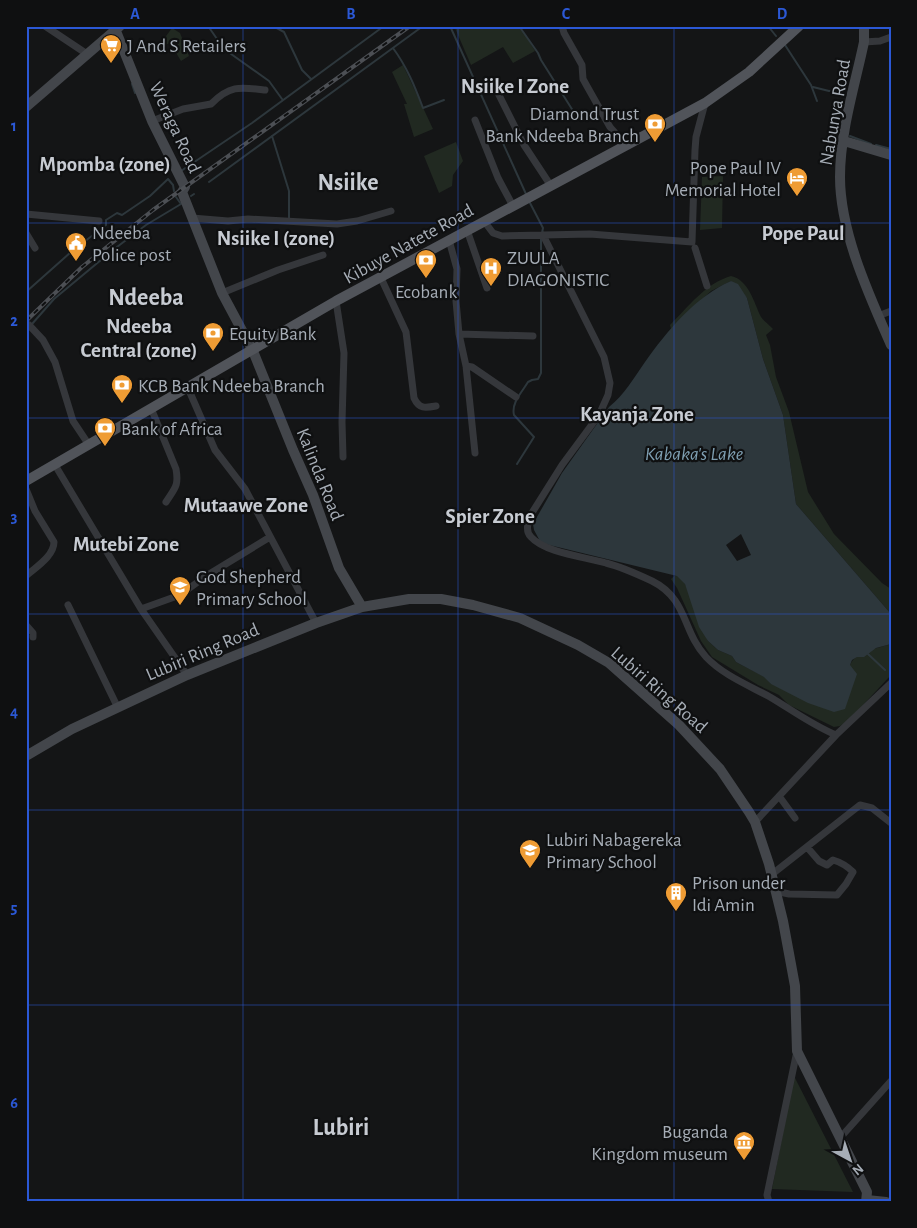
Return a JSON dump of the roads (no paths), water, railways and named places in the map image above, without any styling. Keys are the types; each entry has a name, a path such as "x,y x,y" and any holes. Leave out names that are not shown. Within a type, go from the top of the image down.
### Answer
{"main road":[{"name":"Kibuye Natete Road","path":"26,481 336,302 705,103 749,72 800,26"},
{"name":"Nabunya Road","path":"864,26 864,42 844,140 840,180 846,220 859,266 891,345"},
{"path":"26,107 88,54 116,27"},
{"name":"Weraga Road","path":"116,27 152,120 185,187 182,192 222,293 253,351"},
{"path":"844,140 891,155"},
{"name":"Kalinda Road","path":"253,351 313,495 339,568 362,607"},
{"name":"Lubiri Ring Road","path":"26,756 72,729 187,675 316,623 362,607 409,599 441,599 473,605 520,618 578,645 609,663 679,725 737,791 755,822 769,864 783,921 795,986 796,1051 867,1192 867,1201"},
{"path":"867,1201 886,1202"}],"street":[{"path":"45,26 88,54"},
{"path":"562,26 582,64 583,79 610,127 626,145"},
{"path":"864,42 880,41 891,37"},
{"path":"152,120 183,109 211,104 218,96 235,88 265,90"},
{"path":"499,95 524,145 551,186"},
{"path":"484,222 493,233 502,236 574,233 692,242 696,137 705,103"},
{"path":"475,120 498,178 513,206"},
{"path":"192,218 228,221 248,219 337,224 357,221 391,211"},
{"path":"26,214 99,221"},
{"path":"467,230 487,288"},
{"path":"26,233 35,248"},
{"path":"543,235 604,357 610,383 605,406 562,465 530,516 527,531 531,537 548,548 629,570 670,592 677,602 695,641 709,660 728,675 836,735"},
{"path":"449,240 457,269 456,301 459,334 466,366 475,453"},
{"path":"695,248 707,286"},
{"path":"222,293 278,270 323,255"},
{"path":"381,278 406,332 416,404 421,408 436,406"},
{"path":"336,302 344,353 343,457"},
{"path":"878,316 891,311"},
{"path":"30,326 43,340 55,362 73,421 89,445"},
{"path":"459,334 533,336"},
{"path":"466,366 472,367 516,397"},
{"path":"188,388 214,450 245,490 316,623"},
{"path":"151,408 176,469 178,479 166,502"},
{"path":"55,465 141,609 187,675"},
{"path":"26,489 35,511 54,542 53,550 49,555 26,576"},
{"path":"141,609 180,595 206,576 270,536"},
{"path":"68,605 118,706"},
{"path":"26,625 33,633 33,637"},
{"path":"755,822 836,735 891,683"},
{"path":"779,796 795,818"},
{"path":"771,875 860,805 872,808 891,823"},
{"path":"775,891 789,894 837,895 841,891 852,872 848,867 833,860 827,865 822,864 807,847"},
{"path":"775,1202 768,1198 796,1051"},
{"path":"840,1138 891,1081"}],"water":[{"name":"Kabaka's Lake","path":"731,281 738,284 747,298 763,359 783,415 796,504 891,614 891,644 876,648 864,657 857,657 852,660 850,665 857,674 845,709 834,712 808,703 771,684 764,677 736,662 732,656 718,650 708,641 699,627 685,584 677,576 541,543 534,530 533,524 562,473 609,407 624,392 654,350 683,316 694,305","holes":["741,534 751,555 737,561 726,545"]}],"waterway":[{"path":"208,26 224,49 269,81 282,99"},
{"path":"273,26 284,32 302,70 311,79"},
{"path":"181,171 252,123 384,26"},
{"path":"209,182 423,26"},
{"path":"450,26 526,194"},
{"path":"519,26 538,53 575,114"},
{"path":"768,26 776,36"},
{"path":"112,39 118,50"},
{"path":"785,45 811,85 817,101"},
{"path":"393,48 407,70 423,108 444,100"},
{"path":"132,84 135,93"},
{"path":"813,87 829,91 839,90 845,96"},
{"path":"272,136 289,191 289,220"},
{"path":"850,136 871,144"},
{"path":"876,145 891,149"},
{"path":"26,292 71,252 106,225 106,220 117,213 122,215 150,196 168,179 173,185 174,191"},
{"path":"32,324 54,299 113,250 146,225 181,204 176,197"},
{"path":"529,201 543,228 542,233"},
{"path":"517,464 534,437 514,415 514,406 528,382 538,379 541,373 541,237"},
{"path":"868,654 885,670"}],"railway":[{"path":"26,321 82,267 153,210 410,26"}],"place":[{"name":"J And S Retailers","path":"111,64"},
{"name":"Diamond Trust Bank Ndeeba Branch","path":"655,143"},
{"name":"Pope Paul IV Memorial Hotel","path":"797,197"},
{"name":"Ndeeba Police post","path":"76,262"},
{"name":"Ecobank","path":"426,279"},
{"name":"ZUULA DIAGONISTIC","path":"491,287"},
{"name":"Equity Bank","path":"213,352"},
{"name":"KCB Bank Ndeeba Branch","path":"122,404"},
{"name":"Bank of Africa","path":"105,447"},
{"name":"God Shepherd Primary School","path":"180,606"},
{"name":"Lubiri Nabagereka Primary School","path":"530,869"},
{"name":"Prison under Idi Amin","path":"676,912"},
{"name":"Buganda Kingdom museum","path":"744,1161"}],"district":[{"name":"Nsiike I Zone","path":"515,86"},
{"name":"Mpomba (zone)","path":"105,164"},
{"name":"Nsiike","path":"348,182"},
{"name":"Pope Paul","path":"803,233"},
{"name":"Nsiike I (zone)","path":"276,238"},
{"name":"Ndeeba","path":"146,297"},
{"name":"Ndeeba Central (zone)","path":"139,338"},
{"name":"Kayanja Zone","path":"637,414"},
{"name":"Mutaawe Zone","path":"246,505"},
{"name":"Spier Zone","path":"490,516"},
{"name":"Mutebi Zone","path":"126,544"},
{"name":"Lubiri","path":"341,1127"}]}
